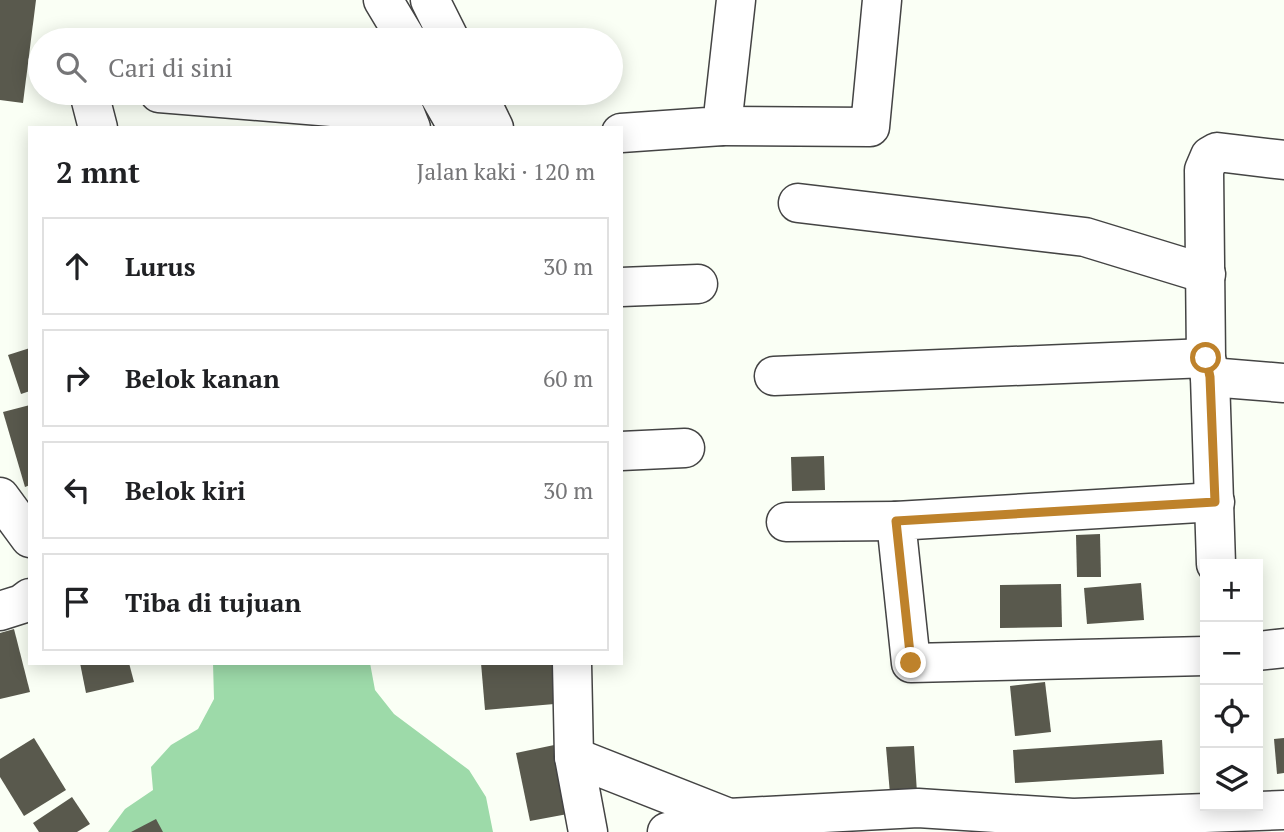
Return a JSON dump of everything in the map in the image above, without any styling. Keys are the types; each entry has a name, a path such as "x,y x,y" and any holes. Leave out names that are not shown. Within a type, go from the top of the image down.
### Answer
{"street":[{"path":"383,0 400,28"},
{"path":"430,0 444,28"},
{"path":"722,126 736,0"},
{"path":"623,132 722,126 870,127 882,0"},
{"path":"92,105 97,126"},
{"path":"307,105 405,113 410,126"},
{"path":"445,105 457,126"},
{"path":"483,105 493,126"},
{"path":"1216,559 1204,170 1210,156 1226,152 1284,160"},
{"path":"798,203 1085,237 1206,274"},
{"path":"623,287 698,284"},
{"path":"774,376 1208,368 1284,383"},
{"path":"623,451 685,448"},
{"path":"0,497 28,535"},
{"path":"786,522 896,521 1215,502"},
{"path":"896,521 911,663 1200,656"},
{"path":"0,611 8,610 28,599"},
{"path":"1263,650 1284,648"},
{"path":"572,665 574,757 588,832"},
{"path":"574,757 729,818"},
{"path":"667,832 729,818 918,808 1073,825 1204,811"},
{"path":"1263,810 1284,810"}],"green space":[{"path":"213,665 370,665 375,690 394,714 469,770 486,797 493,832 108,832 125,809 153,790 151,767 171,745 198,729 214,699"}],"building":[{"path":"0,0 36,0 32,28 28,28 28,63 23,103 0,100"},
{"path":"28,349 28,392 21,394 8,355"},
{"path":"28,406 28,486 25,487 3,412"},
{"path":"824,456 825,490 792,491 791,457"},
{"path":"1100,534 1101,577 1077,577 1076,535"},
{"path":"1141,583 1144,620 1087,624 1084,588"},
{"path":"1061,584 1062,627 1000,628 1000,585"},
{"path":"14,629 30,692 0,699 0,633"},
{"path":"80,665 130,665 134,682 86,693"},
{"path":"481,665 562,665 566,703 485,710"},
{"path":"1045,682 1051,732 1015,736 1010,686"},
{"path":"34,738 66,790 24,816 0,777 0,759"},
{"path":"1284,738 1284,773 1277,774 1274,739"},
{"path":"1162,740 1164,774 1015,783 1013,750"},
{"path":"559,744 573,813 530,821 516,753"},
{"path":"914,746 917,793 890,794 886,747"},
{"path":"72,797 90,824 77,832 39,832 33,823"},
{"path":"156,819 163,832 131,832"}],"route":[{"path":"911,663 896,521 1215,502 1210,377 1206,358"}]}
